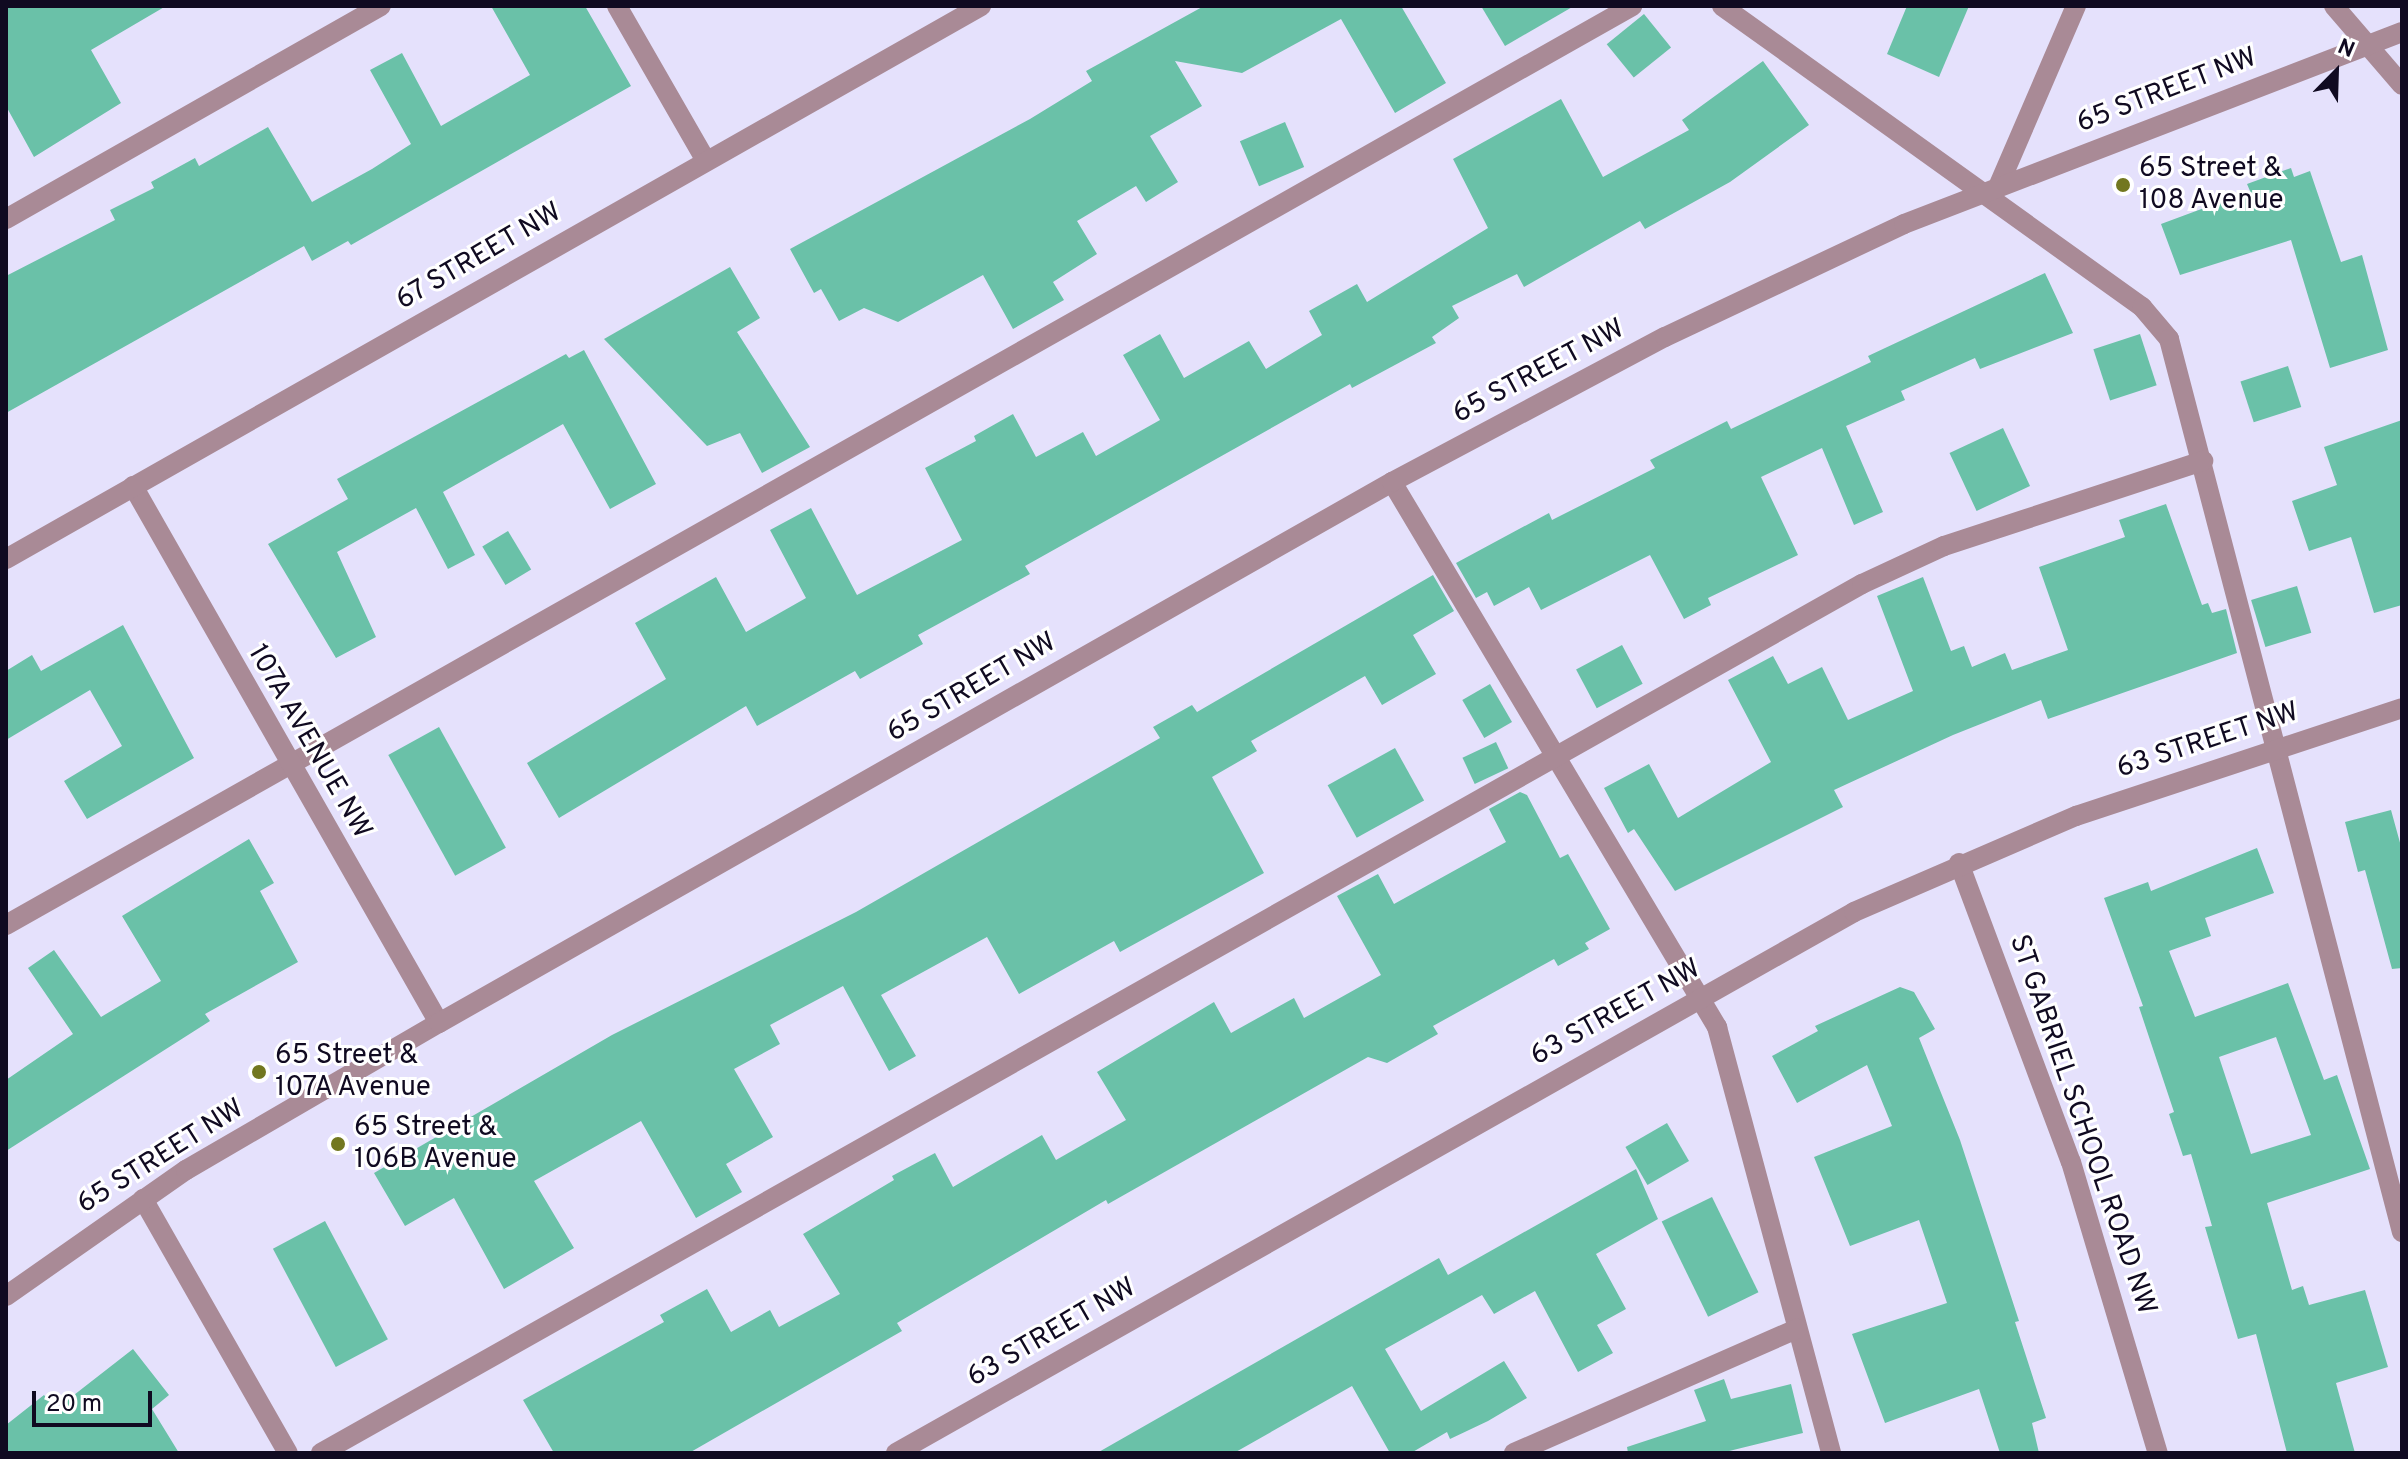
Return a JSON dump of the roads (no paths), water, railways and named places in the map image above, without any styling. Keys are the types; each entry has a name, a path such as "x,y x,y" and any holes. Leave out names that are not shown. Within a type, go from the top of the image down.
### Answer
{"street":[{"path":"6,219 381,6"},
{"path":"617,6 706,161"},
{"name":"67 STREET NW","path":"6,559 981,6"},
{"path":"6,925 1632,6"},
{"path":"1722,6 1989,190 2160,324 2169,339 2402,1232"},
{"name":"65 STREET NW","path":"1989,190 2076,6"},
{"path":"2334,6 2402,85"},
{"name":"65 STREET NW","path":"6,1296 143,1199 439,1023 1392,482 1665,337 1904,224 2402,32"},
{"path":"321,1453 1900,564 2203,461"},
{"path":"1392,482 1554,758 1580,791 1717,1027 1831,1453"},
{"name":"107A AVENUE NW","path":"133,486 289,765 439,1023"},
{"name":"63 STREET NW","path":"896,1453 1854,912 1959,863 2116,801 2402,708"},
{"name":"ST GABRIEL SCHOOL ROAD NW","path":"1959,863 2071,1162 2158,1453"},
{"path":"143,1199 288,1453"},
{"path":"1514,1453 1797,1329"}],"place":[{"name":"65 Street & 108 Avenue","path":"2123,185"},
{"name":"65 Street & 107A Avenue","path":"259,1072"},
{"name":"65 Street & 106B Avenue","path":"338,1144"}]}
